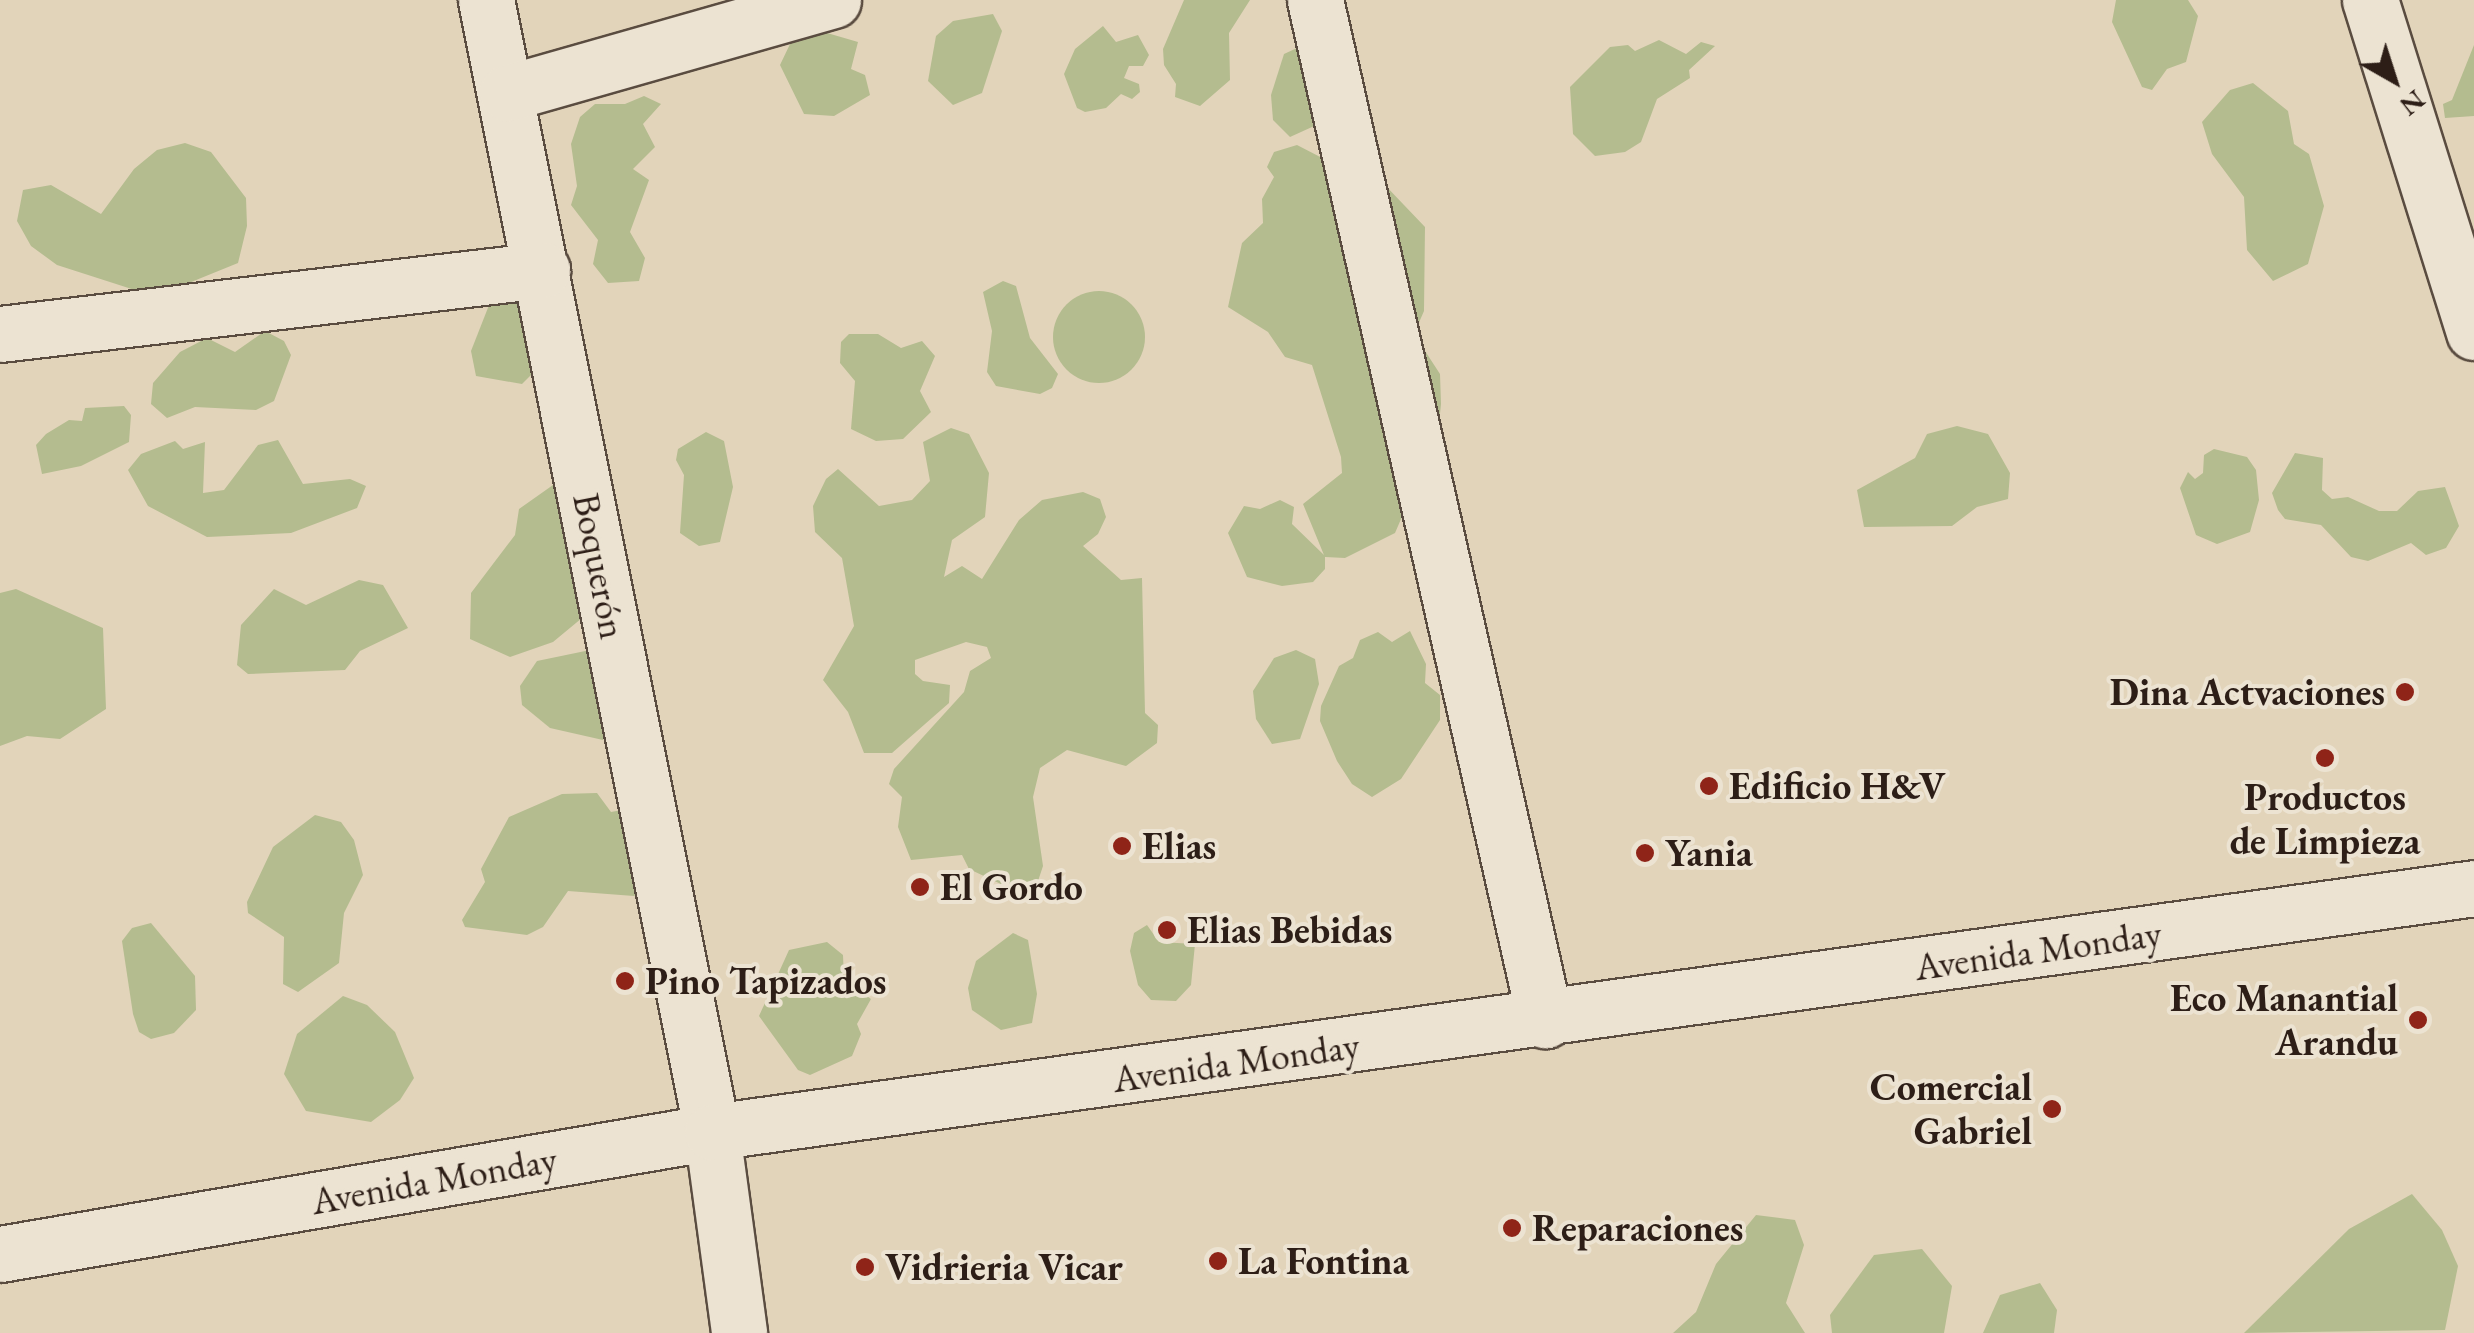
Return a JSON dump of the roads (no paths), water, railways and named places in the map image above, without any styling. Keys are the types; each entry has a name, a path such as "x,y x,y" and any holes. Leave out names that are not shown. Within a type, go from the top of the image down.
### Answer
{"street":[{"name":"Boquerón","path":"486,0 712,1132 739,1333"},
{"path":"507,93 833,0"},
{"path":"1315,0 1544,1020"},
{"path":"2370,0 2474,332"},
{"path":"0,334 542,270"},
{"name":"Avenida Monday","path":"0,1254 712,1132 1544,1020 2474,888"}],"place":[{"name":"Dina Actvaciones","path":"2405,692"},
{"name":"Productos de Limpieza","path":"2325,758"},
{"name":"Edificio H&V","path":"1709,786"},
{"name":"Elias","path":"1122,846"},
{"name":"Yania","path":"1645,853"},
{"name":"El Gordo","path":"920,887"},
{"name":"Elias Bebidas","path":"1167,930"},
{"name":"Pino Tapizados","path":"625,981"},
{"name":"Eco Manantial Arandu","path":"2418,1020"},
{"name":"Comercial Gabriel","path":"2052,1109"},
{"name":"Reparaciones","path":"1512,1228"},
{"name":"La Fontina","path":"1218,1261"},
{"name":"Vidrieria Vicar","path":"865,1267"}]}
